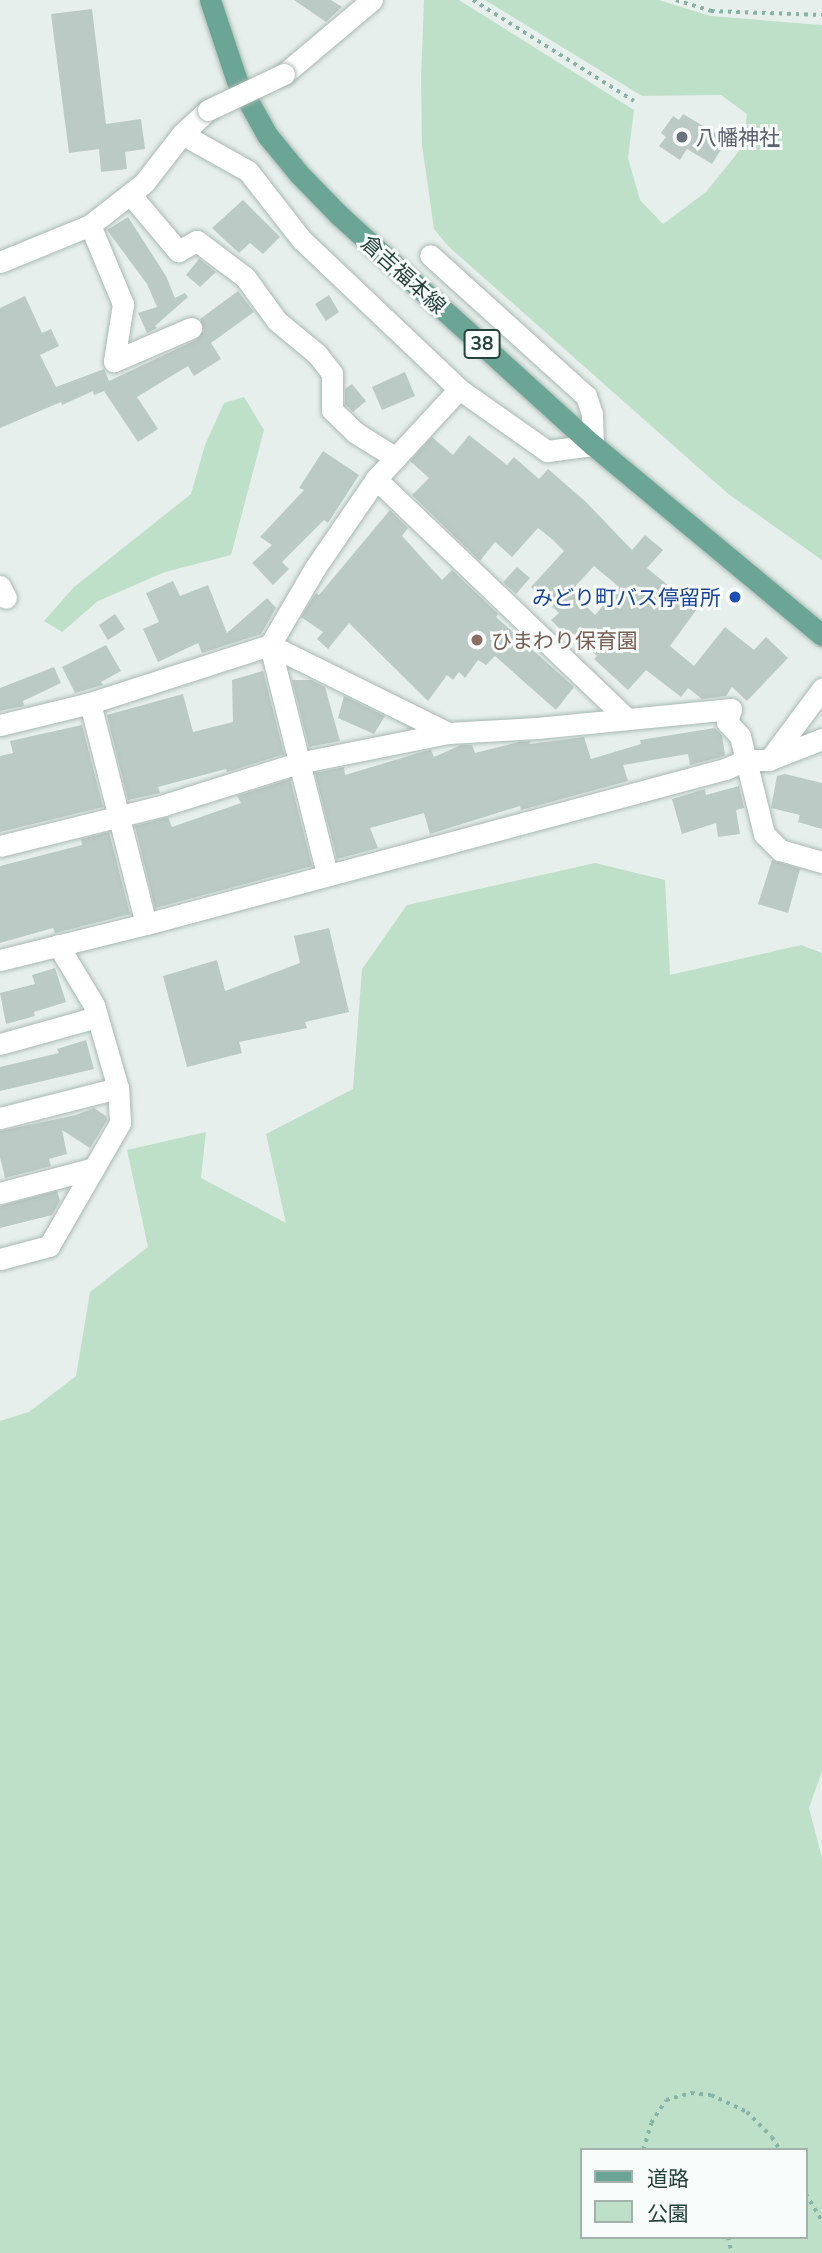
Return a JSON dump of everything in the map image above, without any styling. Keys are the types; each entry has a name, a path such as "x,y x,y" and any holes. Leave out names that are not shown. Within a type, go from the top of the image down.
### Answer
{"main road":[{"name":"倉吉福本線","path":"210,0 237,81 267,135 299,174 339,215 593,445 822,635"}],"street":[{"path":"0,262 90,225 144,183 182,134 208,110 284,74 372,0"},
{"path":"182,134 248,171 302,240 460,389 547,451 593,445 592,414 586,396 430,255"},
{"path":"130,194 178,251 197,241 245,277 278,321 317,354 332,373 331,411 356,433 396,458"},
{"path":"90,225 123,304 114,361 191,328"},
{"path":"0,726 90,703 270,645 314,568 376,479 460,389"},
{"path":"376,479 626,718"},
{"path":"270,645 448,733"},
{"path":"270,645 327,874"},
{"path":"769,760 822,689"},
{"path":"90,703 146,924"},
{"path":"0,846 117,817 298,763 448,733 537,728 730,709 727,722 740,736 764,834 780,850 822,862"},
{"path":"0,960 146,924 725,769 746,760 769,760 822,739"},
{"path":"0,1259 49,1246 91,1169 120,1123 118,1088 94,1004 58,945"},
{"path":"0,1044 97,1017"},
{"path":"0,1118 118,1088"},
{"path":"0,1193 91,1169"}],"path":[{"path":"473,0 634,101"},
{"path":"676,0 711,11 822,15"},
{"path":"644,2148 651,2123 666,2099 691,2093 711,2095 747,2112 772,2137 779,2148"},
{"path":"808,2197 822,2221"}],"green space":[{"path":"424,0 459,0 634,110 628,158 640,200 663,224 706,192 743,146 747,114 721,95 642,96 485,0 659,0 710,16 822,25 822,560 727,493 448,246 434,229 422,145"},
{"path":"244,397 264,430 231,555 165,572 98,601 62,632 44,621 74,587 191,494 205,445 224,403"},
{"path":"595,863 665,880 670,975 801,945 822,953 822,1771 809,1808 822,1858 822,2253 0,2253 0,1421 29,1412 76,1376 90,1292 148,1247 127,1150 206,1132 201,1178 286,1223 266,1134 353,1089 362,969 407,905"}],"building":[{"path":"294,0 331,0 342,7 326,22"},
{"path":"92,9 106,124 141,119 145,149 125,152 127,169 101,172 99,149 69,153 51,14"},
{"path":"683,114 727,140 712,164 687,149 680,160 659,146 666,137 661,133 673,116 679,120"},
{"path":"243,200 280,237 263,254 250,243 239,253 212,228"},
{"path":"128,217 166,276 175,298 185,293 188,297 155,326 157,328 147,333 138,313 157,307 147,284 107,230"},
{"path":"199,259 216,272 200,287 186,275"},
{"path":"238,291 254,312 211,343 221,359 194,376 188,366 137,397 158,429 138,442 104,391 94,395 93,391 62,405 61,402 0,428 0,308 25,296 42,333 51,329 59,346 40,355 56,387 104,369 109,381 196,340 204,330 200,319"},
{"path":"329,295 339,312 326,321 315,304"},
{"path":"405,372 415,396 382,410 372,387"},
{"path":"352,384 366,401 353,412 345,404 345,389"},
{"path":"469,435 507,465 514,457 539,479 548,469 585,501 632,550 645,535 663,550 647,568 697,609 670,646 694,666 725,627 754,650 766,637 788,658 747,701 732,687 726,696 702,699 688,688 681,697 646,670 628,690 594,659 597,656 573,633 569,638 551,620 559,613 531,587 564,551 552,539 538,528 512,557 495,542 480,561 412,495 429,478 410,461 432,437 453,455","holes":["594,566 619,587 595,615 571,591"]},
{"path":"323,451 359,475 328,523 324,520 282,562 289,569 273,585 252,563 272,545 260,537 304,490 299,488"},
{"path":"390,510 408,528 402,536 442,580 452,570 498,614 496,617 574,687 556,710 495,656 486,665 478,660 465,678 459,672 453,680 447,675 428,701 349,623 328,649 317,639 323,632 301,617 316,593 319,595"},
{"path":"517,567 530,578 516,594 503,582"},
{"path":"173,581 180,596 208,585 227,633 267,598 276,608 261,634 202,653 198,643 158,662 143,629 159,622 146,593"},
{"path":"115,614 125,629 108,640 99,625"},
{"path":"106,645 121,671 101,682 103,685 75,693 62,667"},
{"path":"54,667 61,683 23,701 24,706 0,711 0,688"},
{"path":"263,671 284,754 227,772 226,769 158,787 160,793 128,800 107,715 183,694 193,732 233,722 232,680"},
{"path":"292,680 311,680 325,687 340,741 309,747"},
{"path":"344,696 385,716 374,734 338,718"},
{"path":"82,725 103,807 0,832 0,756 13,753 10,741"},
{"path":"715,728 722,735 725,755 721,757 690,765 688,754 623,765 628,781 521,810 520,806 430,834 424,813 370,828 378,848 337,859 315,773 344,767 345,775 425,751 431,750 434,757 461,745 472,745 475,753 519,742 531,741 529,744 584,737 591,759 641,744 640,740"},
{"path":"785,774 822,783 822,829 798,822 800,815 771,808 777,776"},
{"path":"290,779 312,866 155,908 135,826 168,817 172,827 241,803 237,796"},
{"path":"739,786 744,808 736,810 740,834 718,837 716,823 682,834 672,799 705,789 706,795"},
{"path":"109,832 130,914 55,933 53,928 0,943 0,866 82,845 81,839"},
{"path":"772,860 800,869 788,913 758,904"},
{"path":"329,928 349,1012 305,1022 307,1028 239,1042 242,1053 187,1067 163,976 217,960 225,991 300,963 294,936"},
{"path":"55,968 66,1002 34,1012 35,1016 6,1024 0,993 35,984 32,975"},
{"path":"86,1040 94,1069 0,1091 0,1067 59,1053 57,1049"},
{"path":"94,1108 106,1116 107,1120 90,1148 62,1130 67,1154 49,1159 51,1166 5,1178 0,1157 0,1131 76,1115"},
{"path":"57,1191 60,1201 52,1215 0,1228 0,1206"}],"place":[{"name":"八幡神社","path":"682,137"},
{"name":"みどり町バス停留所","path":"735,597"},
{"name":"ひまわり保育園","path":"477,640"}]}
